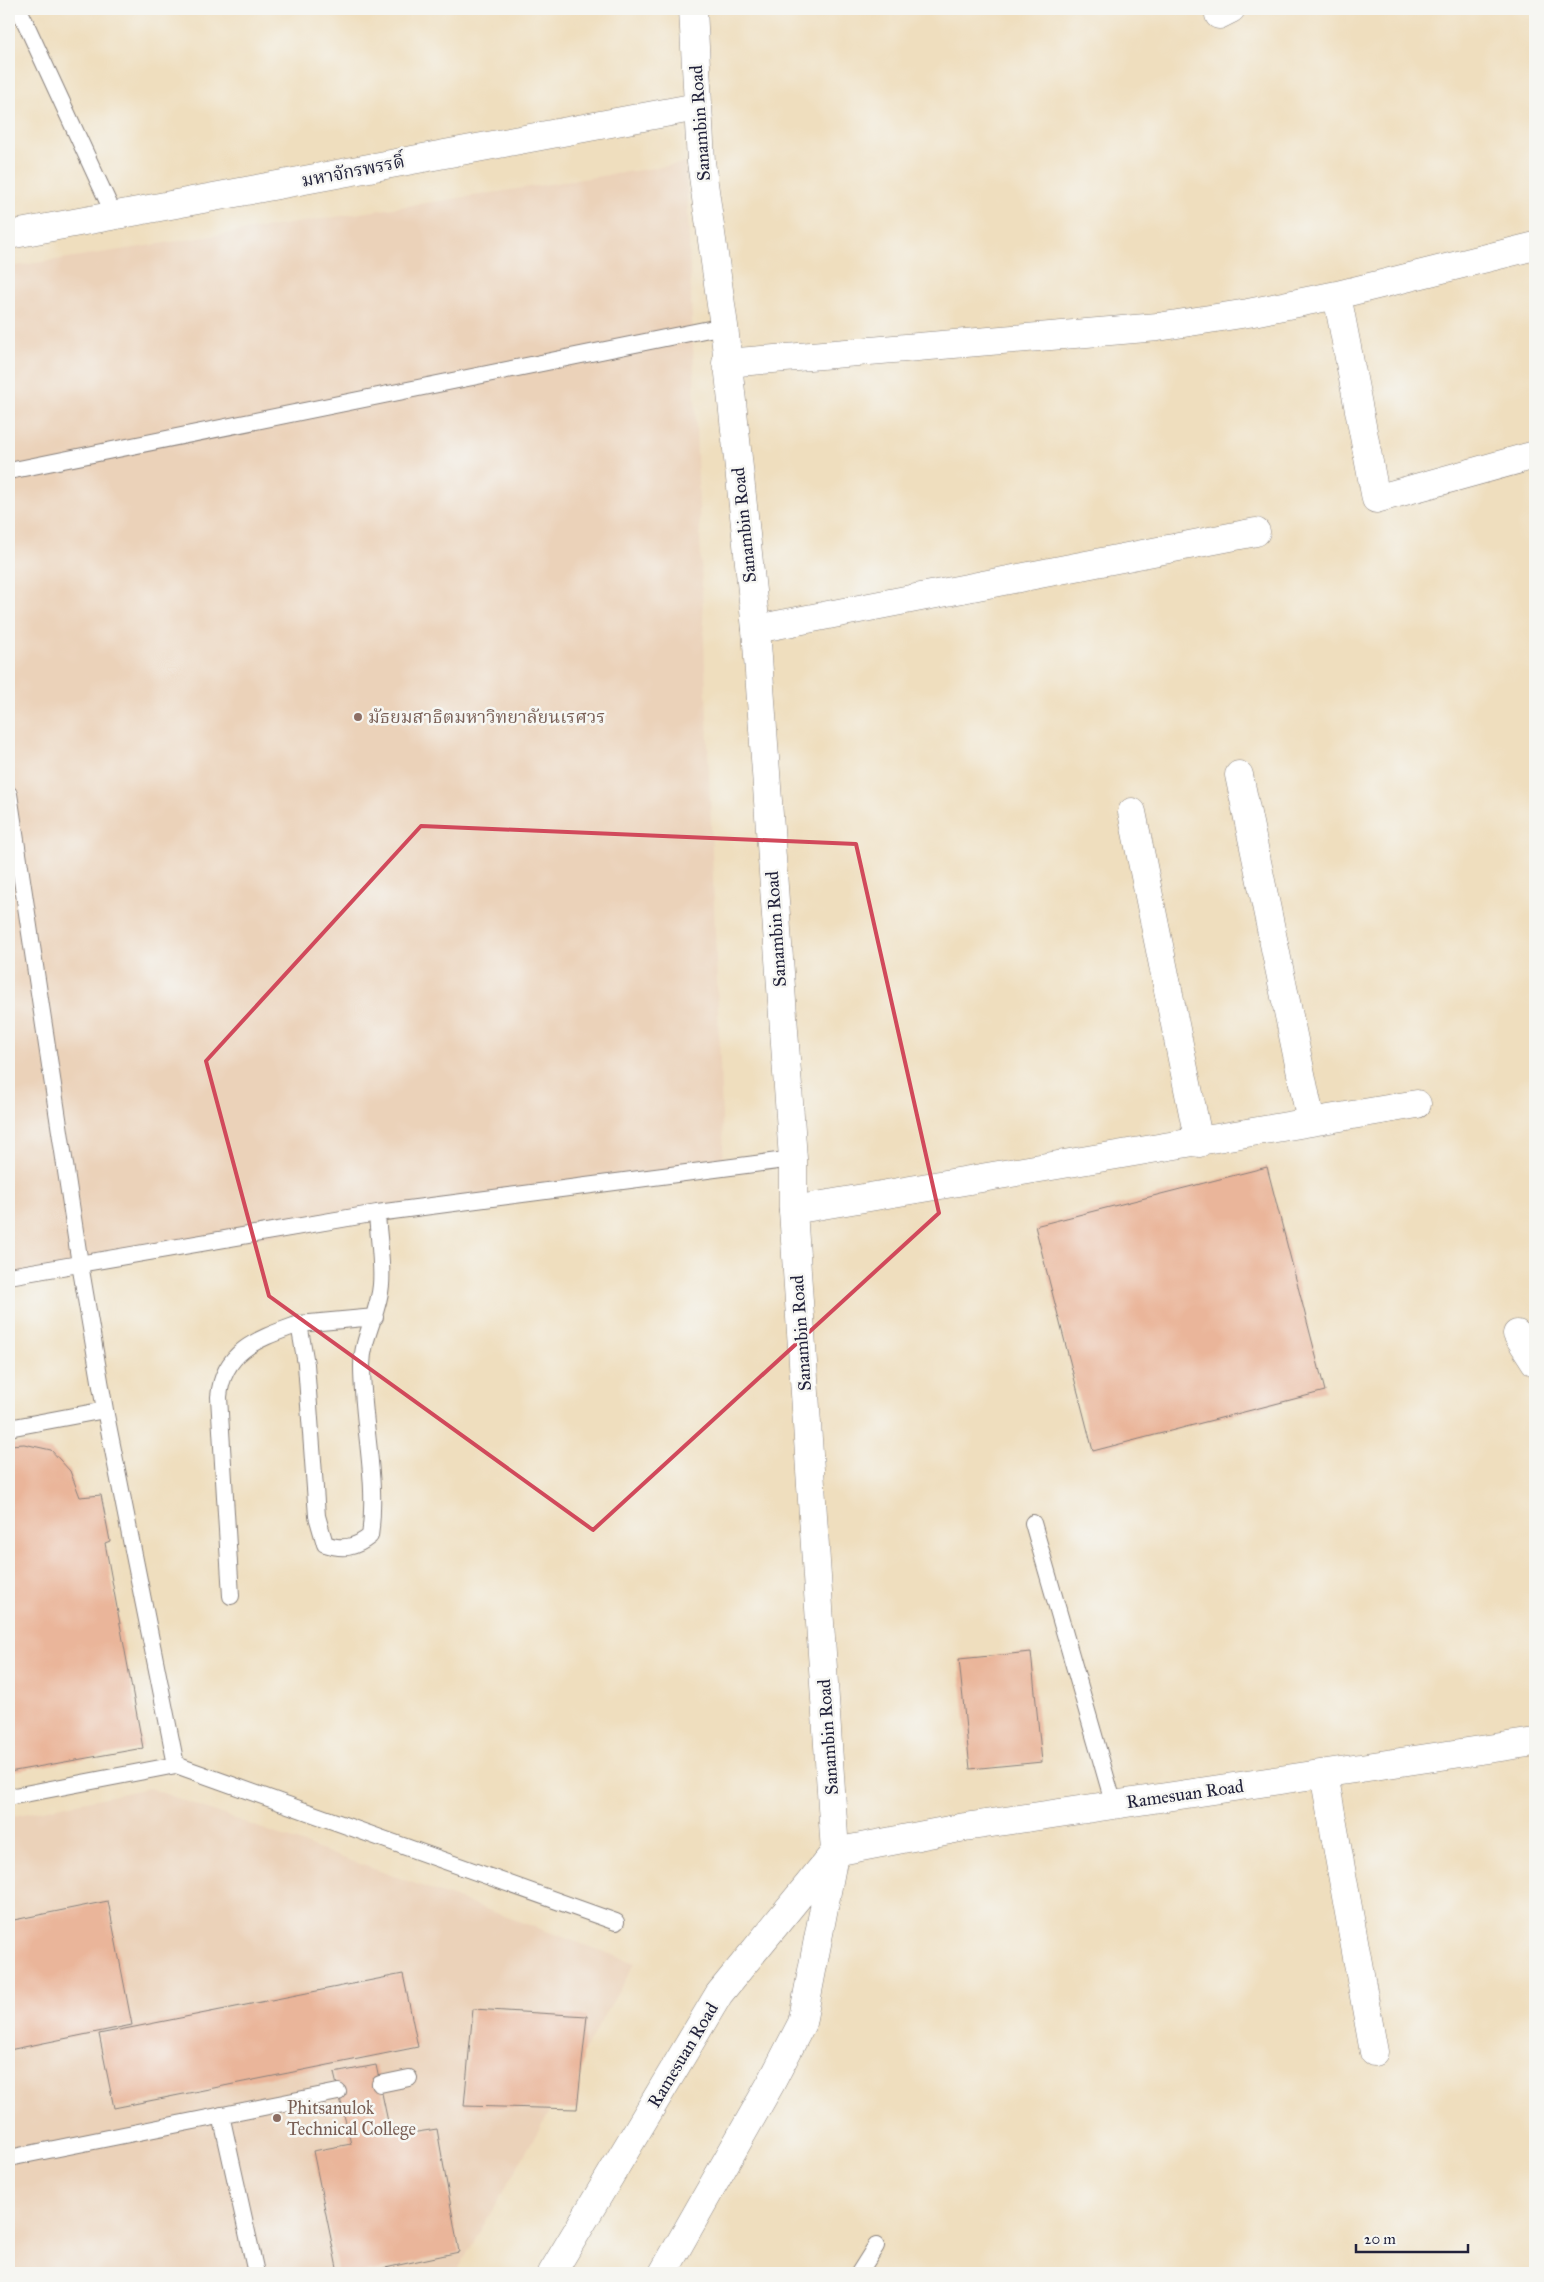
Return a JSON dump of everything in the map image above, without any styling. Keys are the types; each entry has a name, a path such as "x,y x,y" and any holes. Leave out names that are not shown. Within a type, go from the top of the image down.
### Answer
{"street":[{"name":"Sanambin Road","path":"693,9 701,162 724,326 726,363 756,629 792,1159 835,1852"},
{"name":"มหาจักรพรรดิ์","path":"9,235 697,107"},
{"path":"726,363 1158,327 1248,313 1337,295 1535,246"},
{"path":"1337,295 1376,499 1535,454"},
{"path":"756,629 1256,532"},
{"path":"1239,775 1311,1122"},
{"path":"1132,812 1199,1143"},
{"path":"794,1210 1199,1143 1417,1104"},
{"path":"1517,1334 1535,1362"},
{"name":"Ramesuan Road","path":"552,2273 719,1994 835,1852 965,1827 1535,1742"},
{"path":"1324,1774 1374,2052"},
{"path":"663,2273 771,2083 802,2023 835,1852"}],"lane":[{"path":"19,9 114,215"},
{"path":"9,471 724,326"},
{"path":"9,794 80,1264 105,1410 176,1765"},
{"path":"9,1276 377,1213 792,1159"},
{"path":"300,1324 306,1364 317,1516 321,1533 325,1544 337,1548 357,1546 370,1536 373,1509 362,1365 366,1338 375,1316 381,1285 377,1213"},
{"path":"231,1596 218,1397 220,1384 235,1358 253,1342 300,1324 375,1316"},
{"path":"9,1428 105,1410"},
{"path":"1033,1523 1114,1805"},
{"path":"9,1797 176,1765 616,1922"},
{"path":"380,2084 409,2078"},
{"path":"9,2158 338,2092"},
{"path":"221,2115 256,2273"},
{"path":"859,2273 876,2246"}],"highlighted area":[{"path":"421,826 856,844 939,1213 593,1530 269,1296 206,1061"}],"shaded area":[{"name":"มัธยมสาธิตมหาวิทยาลัยนเรศวร","path":"686,163 724,1168 9,1276 9,267"},
{"name":"Phitsanulok Technical College","path":"149,1788 635,1963 456,2273 9,2273 9,1817"}],"building":[{"path":"1267,1167 1325,1391 1093,1451 1035,1226"},
{"path":"24,1444 51,1450 70,1471 80,1497 101,1495 110,1541 105,1543 143,1748 9,1772 9,1445"},
{"path":"1031,1652 1042,1762 970,1769 959,1659"},
{"path":"108,1901 132,2025 9,2050 9,1921"},
{"path":"403,1974 418,2047 114,2108 99,2034"},
{"path":"473,2009 587,2016 577,2109 464,2106"},
{"path":"376,2065 391,2136 437,2129 459,2252 362,2273 338,2273 313,2151 351,2144 334,2073"}],"place":[{"name":"มัธยมสาธิตมหาวิทยาลัยนเรศวร","path":"358,717"},
{"name":"Phitsanulok Technical College","path":"277,2118"}]}
